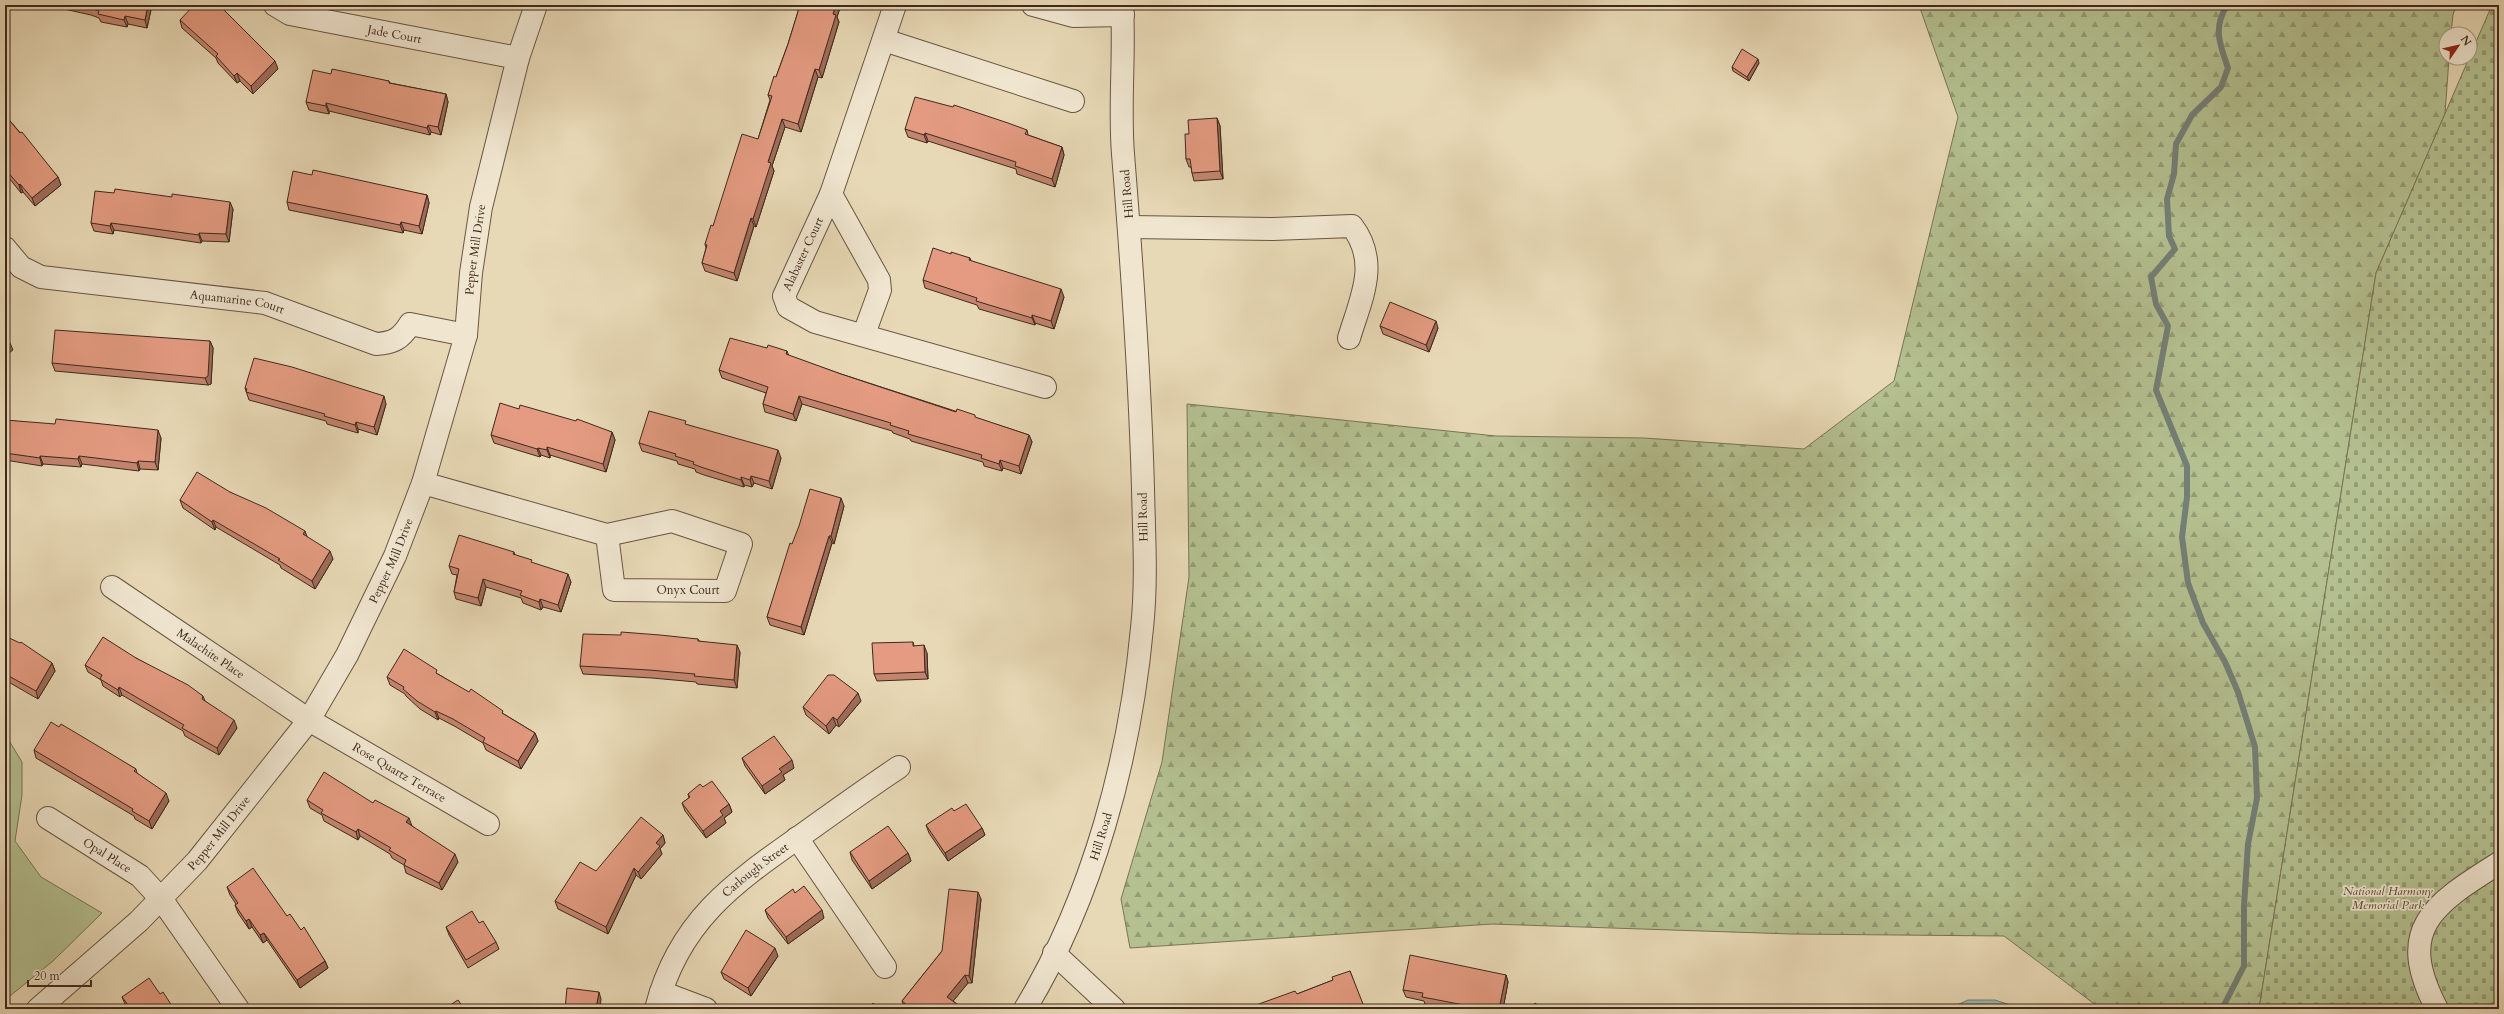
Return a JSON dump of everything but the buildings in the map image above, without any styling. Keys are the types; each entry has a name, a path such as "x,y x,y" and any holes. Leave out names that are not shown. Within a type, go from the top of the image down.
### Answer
{"street":[{"name":"Jade Court","path":"275,5 290,14 518,58"},
{"name":"Pepper Mill Drive","path":"38,1009 162,900 219,834 310,720 347,655 395,556 423,483 466,334 471,273 481,207 518,58 536,5"},
{"name":"Alabaster Court","path":"895,5 831,194 784,296 788,307 815,322 864,334 1045,387"},
{"path":"1033,5 1073,16 1122,10"},
{"name":"Hill Road","path":"1025,1009 1041,982 1077,900 1114,794 1134,697 1142,626 1145,584 1139,365 1130,227 1123,150 1122,10"},
{"path":"884,40 1073,101"},
{"name":"Alabaster Court","path":"831,194 879,280 880,290 864,334"},
{"path":"1130,227 1272,229 1352,226 1362,240 1368,275 1349,338"},
{"name":"Aquamarine Court","path":"5,248 22,267 41,277 265,303 376,344 390,343 404,335 410,324 466,334"},
{"name":"Onyx Court","path":"423,483 607,535 672,521 741,544 725,591 614,590 607,535"},
{"name":"Malachite Place","path":"112,587 310,720"},
{"name":"Rose Quartz Terrace","path":"310,720 488,824"},
{"name":"Carlough Street","path":"659,1000 675,959 706,911 731,886 899,767"},
{"name":"Opal Place","path":"48,818 140,876 162,900 238,1009"},
{"path":"797,838 884,967"},
{"path":"2437,1009 2427,990 2419,967 2417,951 2419,938 2424,927 2445,901 2499,863"},
{"path":"1054,953 1114,1009"},
{"path":"659,1000 706,1009"}],"green space":[{"path":"1919,5 2456,5 2452,26 2438,26 2438,66 2448,66 2445,114 2376,273 2259,1009 2101,1009 2004,936 1791,934 1492,924 1130,948 1121,899 1162,762 1189,577 1187,404 1496,436 1644,438 1804,449 1894,381 1958,117"},
{"name":"National Harmony Memorial Park","path":"2492,5 2499,5 2499,1009 2259,1009 2376,273 2466,66 2478,66 2478,37"},
{"path":"5,734 22,762 22,795 15,841 41,877 102,913 53,961 5,1000"}],"water":[{"path":"1968,1000 1995,1000 2023,1009 1948,1009"}],"waterway":[{"path":"2222,1009 2244,966 2244,906 2248,844 2257,798 2255,747 2238,692 2225,662 2203,623 2188,583 2182,537 2187,497 2187,466 2156,390 2168,326 2156,304 2151,277 2175,249 2169,236 2167,199 2174,174 2176,144 2192,115 2221,87 2228,68 2220,44 2219,30 2222,15 2226,7 2232,5"}]}
